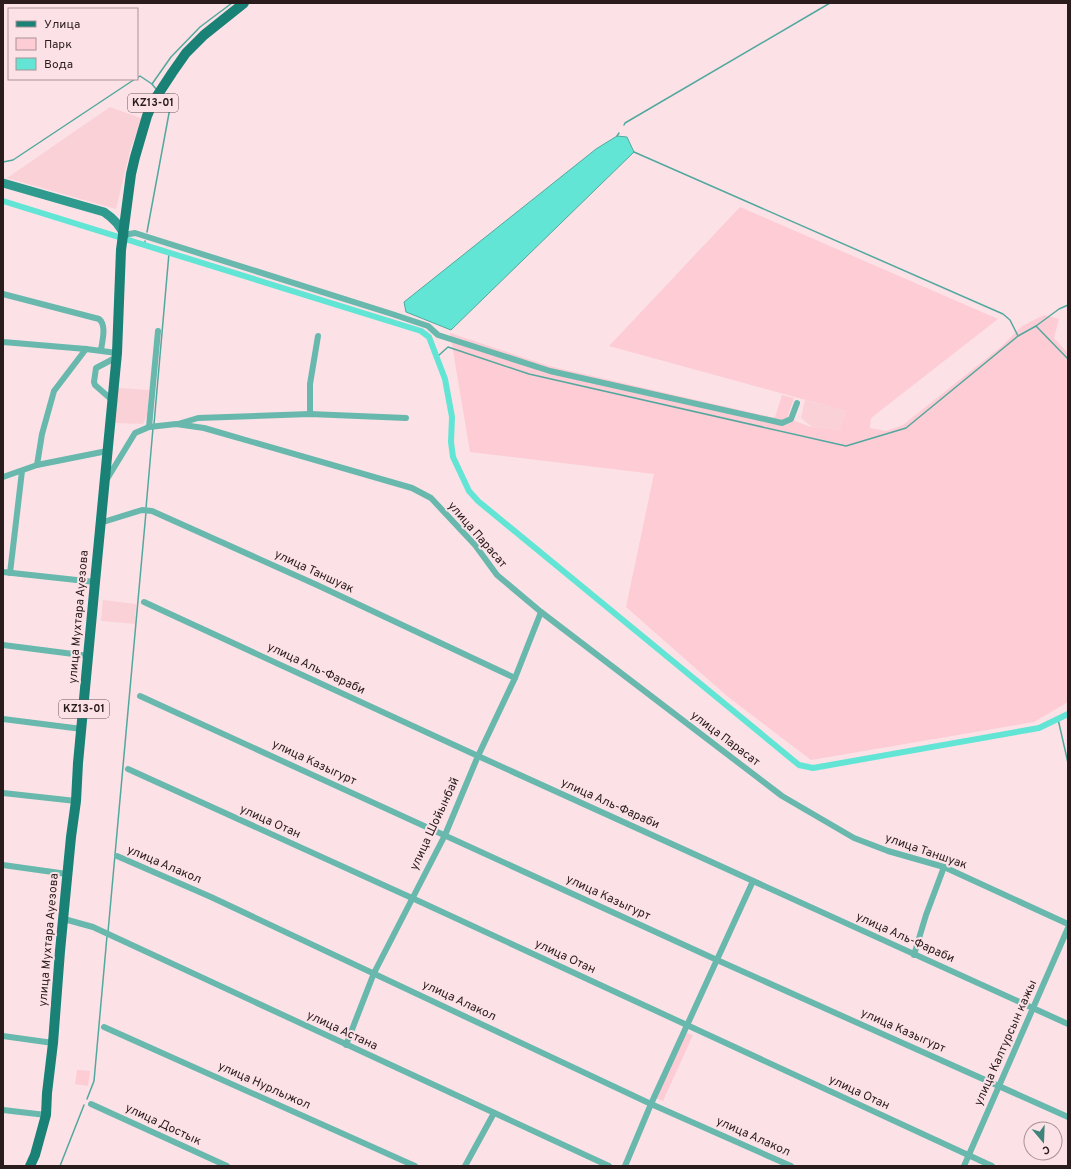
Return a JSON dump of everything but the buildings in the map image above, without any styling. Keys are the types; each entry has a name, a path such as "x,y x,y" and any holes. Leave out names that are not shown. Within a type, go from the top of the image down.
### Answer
{"main road":[{"name":"KZ13-01","path":"124,235 135,157 147,116 153,102 186,53 214,26 244,3"},
{"path":"3,183 104,212 114,219 124,235"},
{"name":"улица Мухтара Ауезова","path":"30,1166 35,1155 46,1115 76,801 94,582 117,355 124,235"}],"street":[{"path":"124,235 135,233 279,278 428,326 438,335 550,370 782,423 791,419 797,403"},
{"path":"3,294 99,319 102,321 103,328 101,350"},
{"path":"152,427 158,331"},
{"path":"310,414 310,384 318,336"},
{"path":"3,342 101,350 117,355"},
{"path":"37,465 42,434 54,392 86,349"},
{"path":"112,400 95,385 94,382 98,366 117,355"},
{"path":"176,424 198,418 310,414 406,418"},
{"path":"210,430 212,418"},
{"name":"улица Парасат","path":"104,483 135,433 152,427 176,424 210,430 412,488 431,498 475,545 497,575 541,612 782,796 800,808"},
{"path":"3,477 37,465 107,451"},
{"path":"22,471 6,572 94,582"},
{"name":"улица Таншуак","path":"100,523 146,510 317,585 515,678"},
{"name":"улица Аль-Фараби","path":"144,602 478,756 1068,1024"},
{"name":"улица Шойынбай","path":"346,1045 374,973 445,835 478,756 515,678 541,612"},
{"path":"3,645 89,656"},
{"name":"улица Казыгурт","path":"140,696 717,960 1068,1117"},
{"path":"3,719 82,729"},
{"name":"улица Отан","path":"128,769 412,898 992,1166"},
{"path":"3,793 76,801"},
{"name":"улица Таншуак","path":"800,808 854,838 888,851 944,867 1068,924"},
{"name":"улица Алакол","path":"117,856 211,897 651,1104 791,1166"},
{"path":"3,865 68,874"},
{"path":"914,955 926,915 944,867"},
{"path":"625,1166 651,1104 753,881"},
{"name":"улица Астана","path":"64,919 93,927 609,1166"},
{"name":"улица Калтурсын кажы","path":"964,1166 1068,928"},
{"name":"улица Нурлыжол","path":"104,1027 415,1166"},
{"path":"3,1036 53,1043"},
{"name":"улица Достык","path":"91,1104 226,1166"},
{"path":"3,1110 46,1115"},
{"path":"465,1166 494,1113"}],"shaded area":[{"path":"110,107 143,119 131,147 116,209 7,178"},
{"path":"118,388 149,390 147,416 143,424 115,423"},
{"path":"805,400 846,411 839,430 812,427 801,418"},
{"path":"103,600 136,604 135,624 101,621"}],"green space":[{"path":"740,207 998,319 871,418 870,428 886,431 903,425 1002,346 1022,326 1044,315 1059,319 1054,338 1068,353 1068,702 1034,722 811,760 727,696 626,607 654,474 470,452 450,333 549,366 771,417 775,417 782,395 794,398 787,418 811,427 839,430 846,411 609,346"},
{"path":"682,1031 693,1035 663,1101 651,1096"},
{"path":"77,1070 90,1071 88,1086 75,1084"}],"water":[{"path":"617,136 627,137 634,152 451,330 406,312 404,302 596,149"}],"waterway":[{"path":"152,84 171,57 200,27 232,3"},
{"path":"624,125 625,123 830,3"},
{"path":"138,77 140,76 152,84 156,89"},
{"path":"3,162 13,160 133,80"},
{"path":"147,232 172,97 168,94"},
{"path":"634,152 1003,314 1010,320 1018,336"},
{"path":"3,201 421,331 429,337 445,379 452,417 451,442 453,457 469,491 478,501 799,765 813,768 1039,728 1068,714"},
{"path":"154,424 169,253"},
{"path":"438,356 448,347 529,374 846,446 906,428 1018,336 1036,326 1059,309 1068,305"},
{"path":"1036,326 1068,359"},
{"path":"146,508 153,428"},
{"path":"108,932 146,512"},
{"path":"1058,719 1068,763"},
{"path":"87,1099 94,1081 107,936"},
{"path":"60,1166 84,1105"}]}
